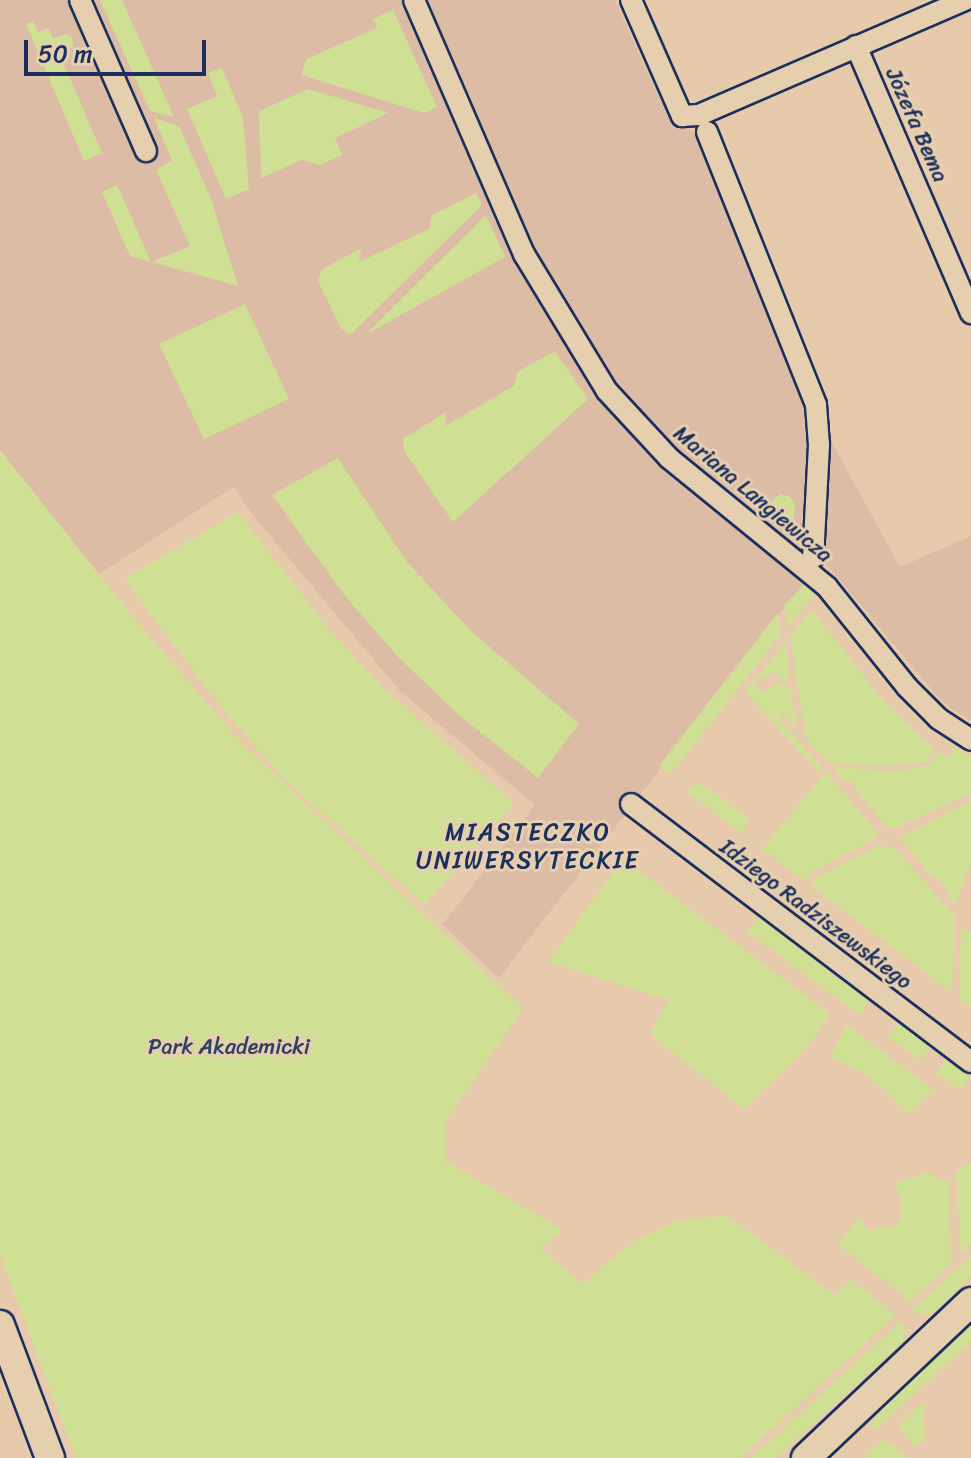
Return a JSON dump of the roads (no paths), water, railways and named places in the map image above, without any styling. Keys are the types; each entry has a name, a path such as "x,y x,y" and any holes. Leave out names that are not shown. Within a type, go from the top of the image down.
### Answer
{"main road":[{"path":"806,1458 971,1302"},
{"path":"0,1325 50,1458"}],"street":[{"path":"80,0 146,151"},
{"name":"Mariana Langiewicza","path":"414,0 524,254 607,391 669,458 827,587 907,687 939,719 971,740"},
{"path":"631,0 682,116 699,115 965,0"},
{"name":"Józefa Bema","path":"856,46 971,313"},
{"name":"Mariana Langiewicza","path":"707,132 816,405 819,445 813,558"},
{"name":"Idziego Radziszewskiego","path":"631,804 971,1062"}],"district":[{"name":"MIASTECZKO UNIWERSYTECKIE","path":"528,847"}],"park label":[{"name":"Park Akademicki","path":"229,1047"}]}
